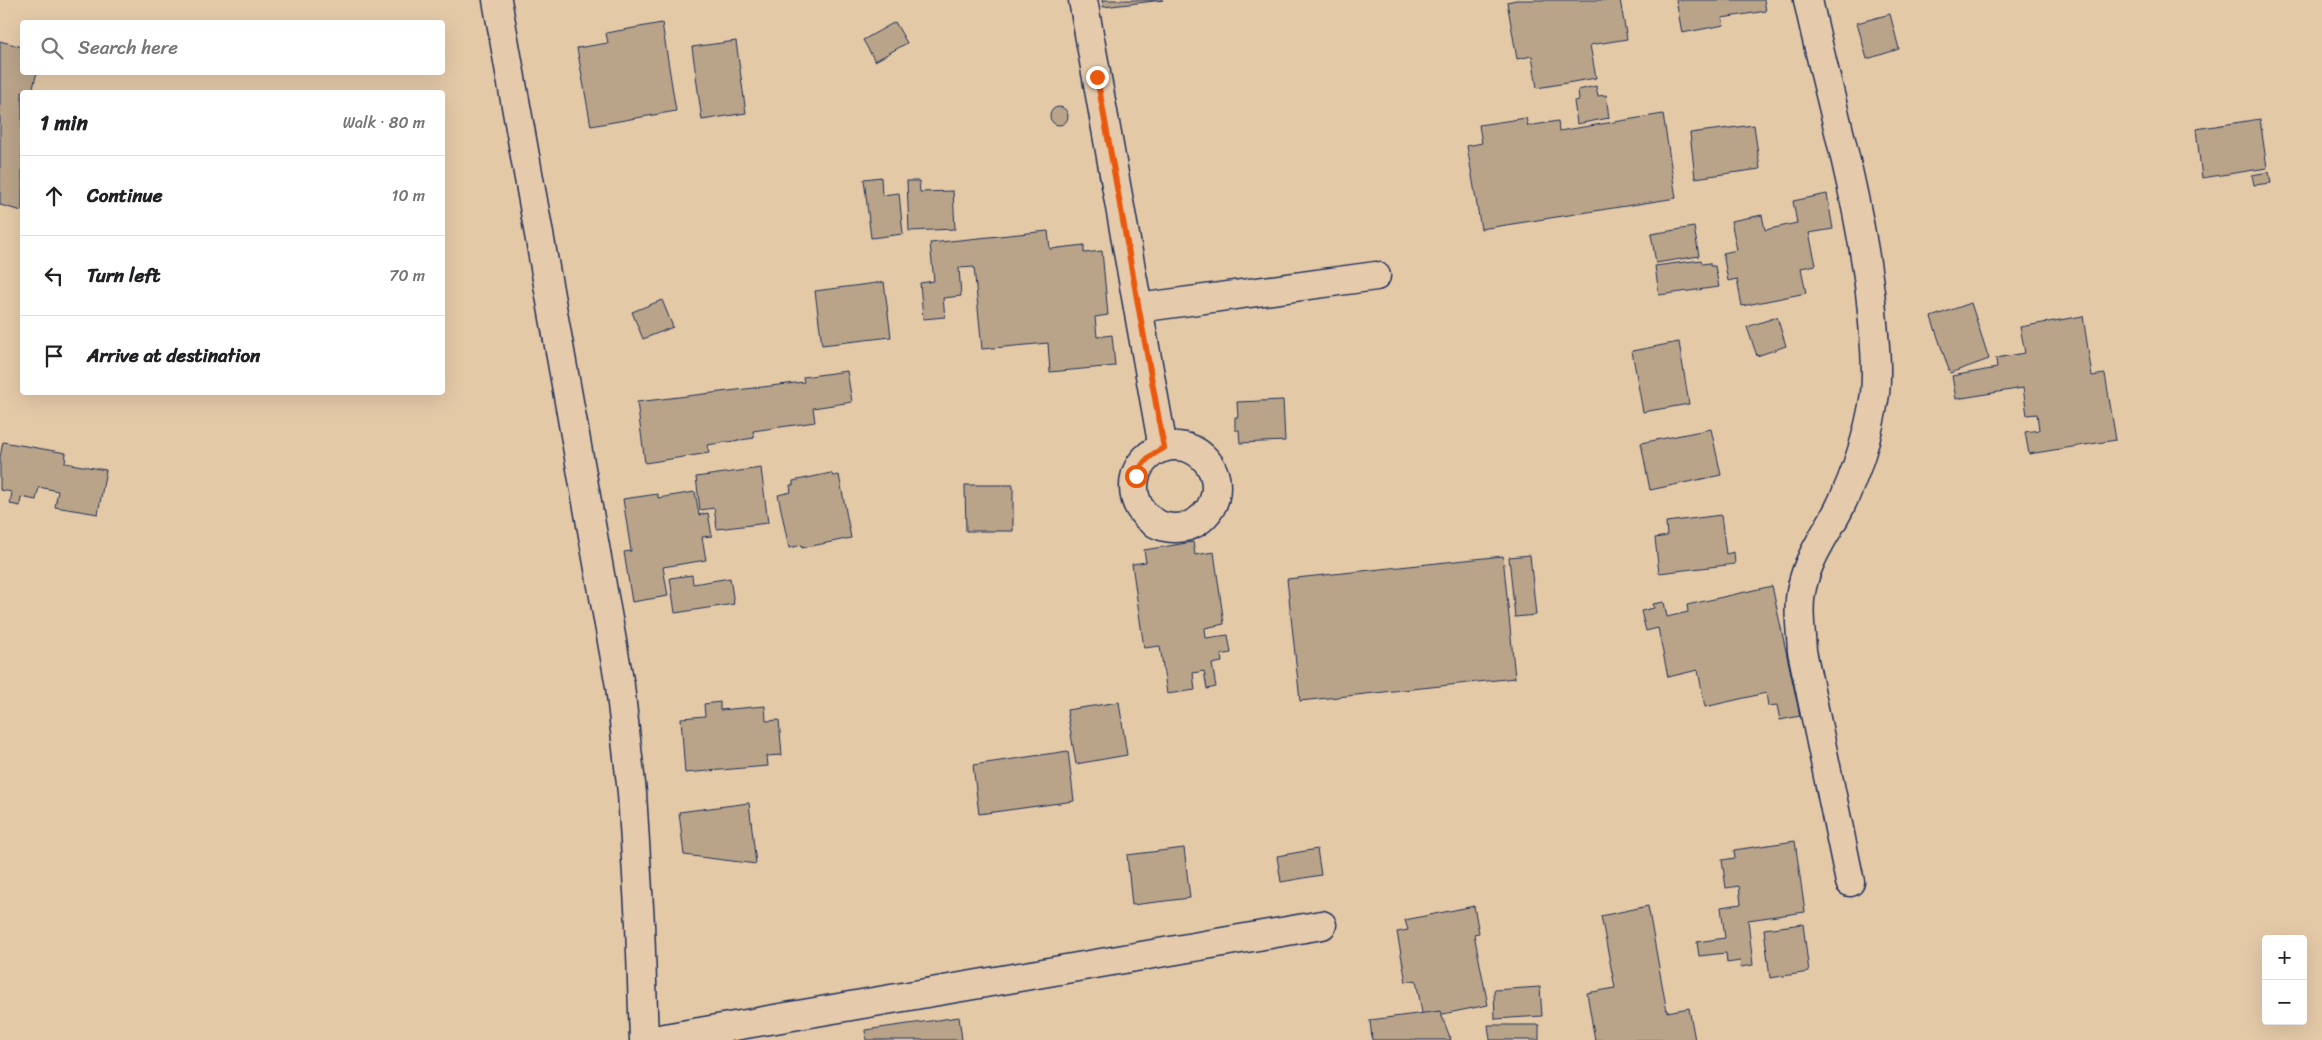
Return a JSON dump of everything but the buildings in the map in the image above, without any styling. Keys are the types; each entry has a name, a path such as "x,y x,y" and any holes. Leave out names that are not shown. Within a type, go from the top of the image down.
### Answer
{"street":[{"path":"497,0 620,686 632,794 640,924 644,1040"},
{"path":"1083,0 1164,448"},
{"path":"1808,0 1867,260 1875,342 1875,391 1867,435 1839,509 1815,550 1802,586 1800,617 1802,651 1850,882"},
{"path":"1138,308 1376,276"},
{"path":"654,1040 1322,925"}],"route":[{"path":"1097,77 1164,448 1151,454 1142,463 1136,476"}]}
